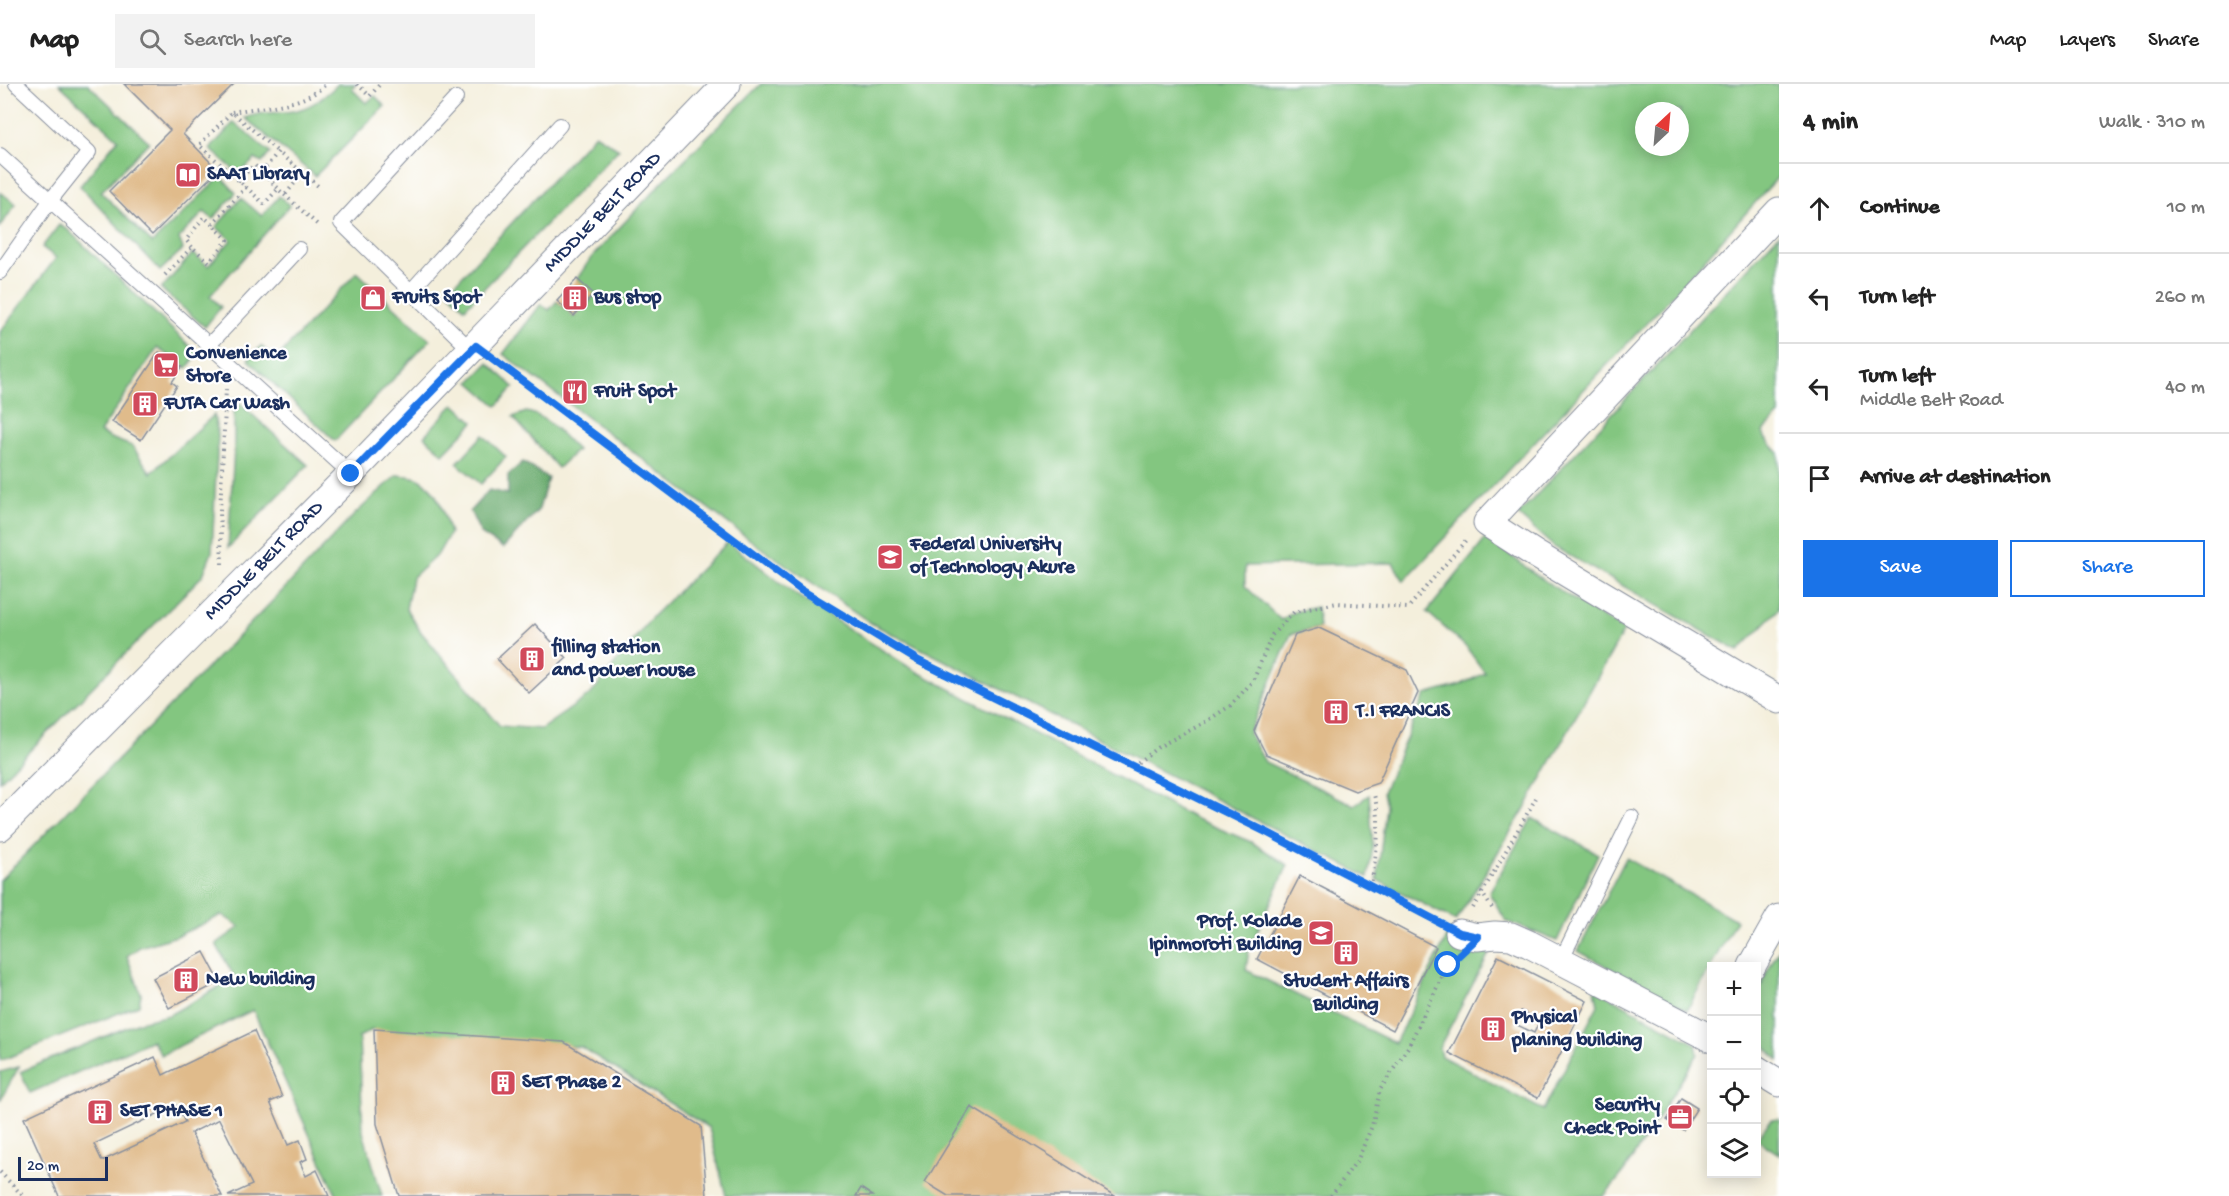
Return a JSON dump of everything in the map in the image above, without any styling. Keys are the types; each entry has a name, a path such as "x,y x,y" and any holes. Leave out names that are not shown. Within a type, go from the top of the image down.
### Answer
{"street":[{"name":"MIDDLE BELT ROAD","path":"0,827 474,349 727,84"},
{"path":"1779,211 1487,523 1535,555 1779,700"},
{"path":"1754,962 1779,918"},
{"path":"1468,935 1510,936 1707,1036"},
{"path":"1758,1070 1779,1083"}],"lane":[{"path":"0,272 50,201 89,152 16,84"},
{"path":"456,98 341,223 474,349"},
{"path":"411,291 560,125"},
{"path":"0,155 351,474"},
{"path":"209,345 300,249"},
{"path":"1561,960 1632,817"}],"path":[{"path":"212,224 246,187 199,146 232,112 306,98 318,93 326,84"},
{"path":"357,84 370,96 380,84"},
{"path":"232,112 319,187"},
{"path":"262,172 278,152"},
{"path":"238,182 254,165 278,189"},
{"path":"285,195 303,173"},
{"path":"204,217 228,240 209,262 192,247 186,240 204,217"},
{"path":"150,292 192,247"},
{"path":"474,349 801,590 917,660 1468,935 1448,965 1408,1047 1380,1090 1372,1126 1358,1159 1331,1196"},
{"path":"222,565 220,511 226,410 226,370 223,358"},
{"path":"1133,766 1158,747 1230,706 1253,681 1272,635 1294,612 1336,603 1408,608 1470,536 1487,523"},
{"path":"1371,887 1378,842 1379,810 1374,795"},
{"path":"1510,936 1482,893 1536,798"},
{"path":"0,1172 23,1196"}],"green space":[{"path":"59,84 88,84 149,142 101,192 152,243 221,176 236,193 213,219 204,212 179,238 183,249 160,271 80,186 118,139"},
{"path":"338,84 355,84 352,89 366,103 375,96 385,106 315,176 245,118 258,114 293,111 312,105"},
{"path":"761,84 1779,84 1779,176 1672,296 1404,581 1393,563 1245,566 1245,586 1281,620 1294,612 1317,607 1319,628 1291,634 1249,733 1265,762 1354,805 1369,795 1373,847 1368,877 871,623 757,545 503,354 541,304 549,310 557,301 574,317 594,295 577,279 591,258 667,177"},
{"path":"234,122 270,153 262,163 255,159 239,174 210,149"},
{"path":"595,134 619,149 465,308 448,291"},
{"path":"0,192 16,204 0,227"},
{"path":"279,196 290,205 210,296 221,307 205,327 161,289 193,253 208,266 231,240 216,227 241,198 262,216"},
{"path":"59,225 68,230 198,354 187,368 157,348 100,432 132,446 151,473 214,415 218,435 212,552 203,575 0,781 0,332 56,258 42,247"},
{"path":"1779,234 1779,415 1763,432 1765,438 1779,453 1779,609 1738,651 1554,547 1518,515"},
{"path":"357,272 430,340 335,441 248,360 261,346 276,359"},
{"path":"488,363 514,387 497,406 470,382"},
{"path":"234,398 308,465 228,548 234,448"},
{"path":"454,404 474,422 443,454 424,436"},
{"path":"526,412 541,417 577,450 558,468 513,417"},
{"path":"483,435 506,457 481,484 457,463"},
{"path":"523,462 548,478 539,509 503,548 481,534 470,511 489,490 508,494 508,475"},
{"path":"397,475 419,479 432,490 440,504 450,533 438,554 412,578 406,609 421,632 500,726 541,729 591,694 652,617 728,542 799,597 912,669 1194,818 1251,842 1288,865 1249,949 1246,970 1395,1043 1448,935 1492,948 1439,1048 1441,1056 1543,1110 1598,1005 1595,989 1696,1044 1698,1054 1623,1173 1604,1196 726,1196 709,1128 581,1047 372,1030 359,1037 363,1132 382,1196 337,1196 253,1010 161,1055 152,1040 30,1093 20,1072 139,1022 169,1015 235,978 216,944 240,927 222,915 177,936 140,947 127,956 141,994 139,1005 0,1061 0,880 355,514"},
{"path":"1488,536 1536,575 1624,630 1525,808 1456,921 1377,880 1386,807 1383,792 1425,695 1460,685 1485,673 1467,648 1427,612"},
{"path":"1532,818 1598,854 1557,941 1506,921 1489,893"},
{"path":"1626,858 1736,920 1713,962 1707,962 1707,973 1687,1010 1578,951"},
{"path":"1779,950 1779,1060 1767,1048 1761,1037 1761,987"},
{"path":"19,1067 2,1097 0,1101 0,1072"},
{"path":"1779,1119 1779,1154 1761,1142 1761,1133 1771,1120"}],"building":[{"path":"124,84 234,84 183,134 218,170 152,235 109,191 170,130"},
{"name":"Bus stop","path":"577,279 594,294 574,316 557,301"},
{"name":"FUTA Car Wash","path":"159,352 182,367 172,382 177,386 141,440 112,422"},
{"name":"filling station and power house","path":"535,624 567,658 529,693 497,659"},
{"name":"T.I FRANCIS","path":"1319,628 1407,670 1418,693 1378,783 1355,791 1266,754 1254,731 1295,635"},
{"name":"Student Affairs Building","path":"1300,876 1436,947 1393,1030 1257,959"},
{"name":"New building","path":"204,952 220,982 169,1008 153,978"},
{"name":"Physical planing building","path":"1498,956 1587,1001 1538,1098 1449,1053","holes":["1521,1011 1540,1020 1534,1033 1515,1024"]},
{"name":"SET Phase 2","path":"374,1029 564,1042 701,1126 707,1196 399,1196 377,1124"},
{"name":"SET PHASE 1","path":"254,1031 282,1097 270,1102 288,1145 300,1140 307,1159 300,1162 306,1176 317,1170 329,1196 228,1196 252,1185 219,1119 191,1133 222,1196 59,1196 24,1118 155,1057 163,1075","holes":["176,1105 185,1122 102,1161 94,1144"]},
{"path":"1681,1098 1697,1108 1683,1130 1667,1120"},
{"path":"971,1107 1115,1196 948,1196 925,1182"},
{"path":"861,1188 873,1196 856,1196"}],"place":[{"name":"SAAT Library","path":"188,175"},
{"name":"Fruits Spot","path":"373,298"},
{"name":"Bus stop","path":"575,298"},
{"name":"Convenience Store","path":"166,365"},
{"name":"Fruit Spot","path":"575,392"},
{"name":"FUTA Car Wash","path":"145,404"},
{"name":"Federal University of Technology Akure","path":"890,557"},
{"name":"filling station and power house","path":"532,659"},
{"name":"T.I FRANCIS","path":"1336,712"},
{"name":"Prof. Kolade Ipinmoroti Building","path":"1321,933"},
{"name":"Student Affairs Building","path":"1346,953"},
{"name":"New building","path":"186,980"},
{"name":"Physical planing building","path":"1493,1029"},
{"name":"SET Phase 2","path":"503,1083"},
{"name":"SET PHASE 1","path":"100,1112"},
{"name":"Security Check Point","path":"1680,1117"}],"route":[{"path":"351,474 476,346 801,590 917,660 1268,833 1460,933 1478,937 1448,965"}]}
